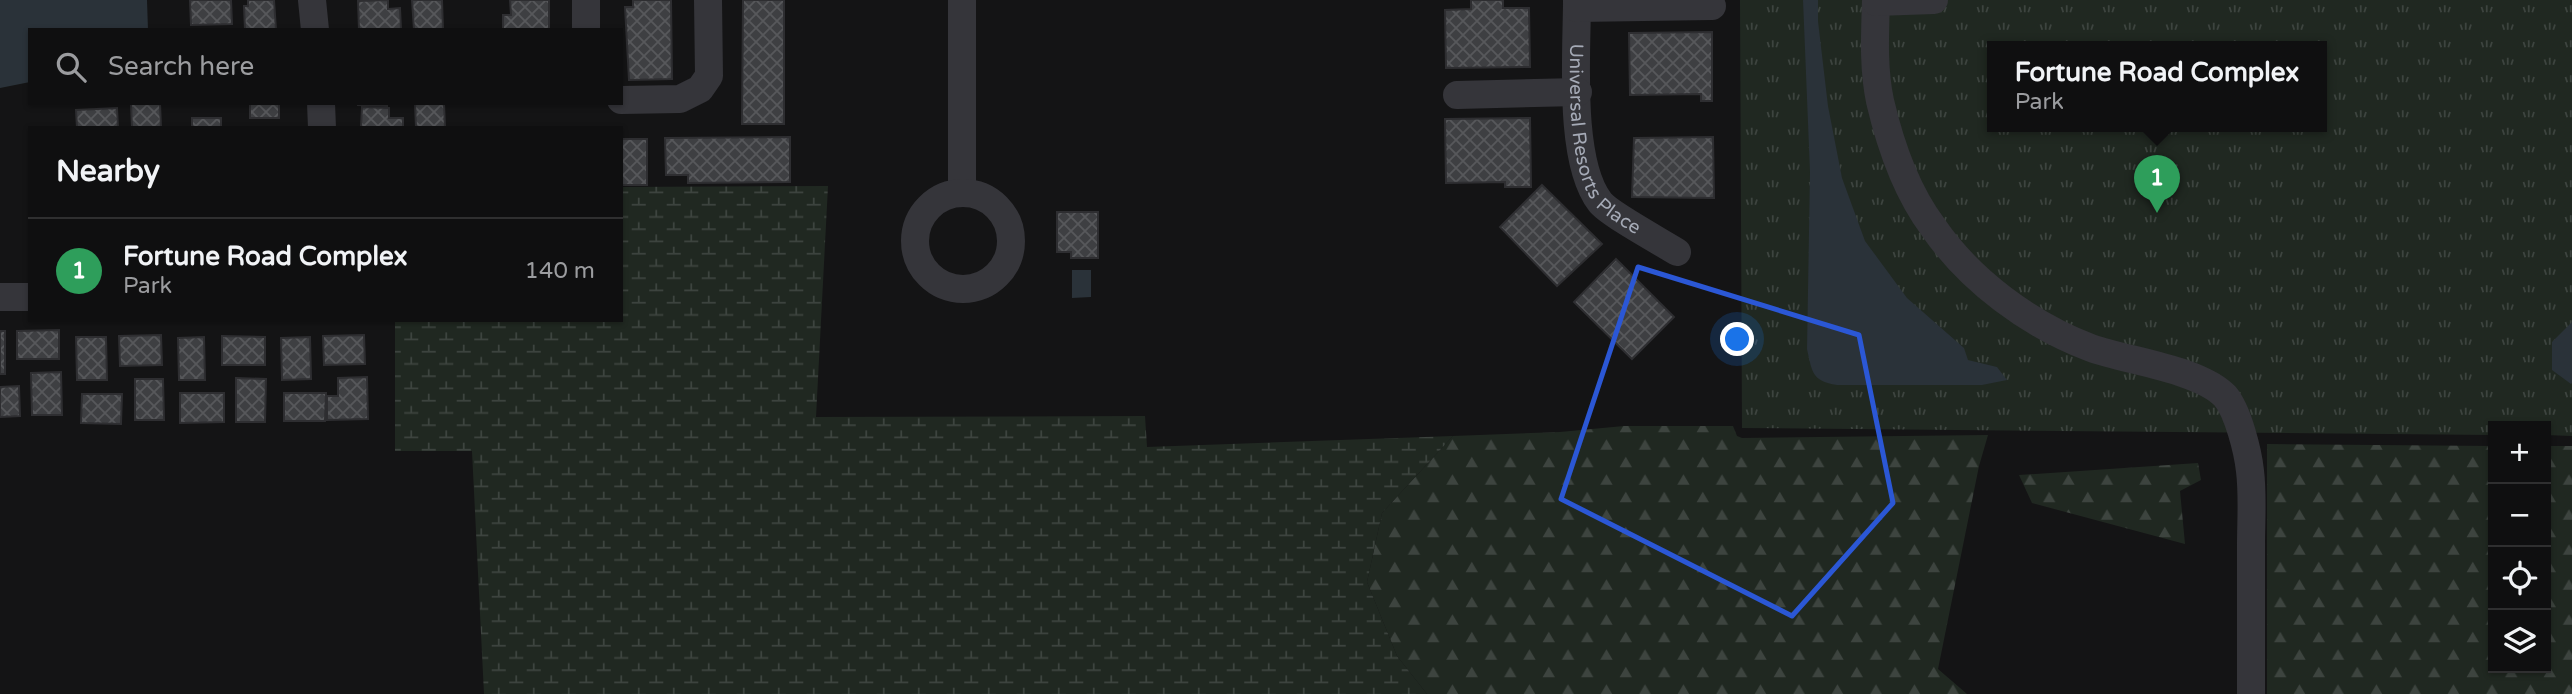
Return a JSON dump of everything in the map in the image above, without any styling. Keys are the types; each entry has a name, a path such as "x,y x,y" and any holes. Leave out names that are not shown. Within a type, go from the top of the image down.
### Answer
{"street":[{"path":"312,0 315,28"},
{"path":"586,0 586,28"},
{"path":"623,100 680,99 700,89 709,76 708,0"},
{"path":"962,0 962,192"},
{"path":"1934,0 1875,1 1875,61 1880,98 1892,144 1910,188 1932,227 1959,258 2006,301 2051,329 2092,348 2201,381 2225,397 2242,430 2250,472 2251,694"},
{"path":"1577,4 1712,6"},
{"name":"Universal Resorts Place","path":"1577,4 1578,138 1584,171 1600,203 1677,252"},
{"path":"1457,95 1578,92"},
{"path":"321,105 322,126"},
{"path":"0,297 28,297"}],"highlighted area":[{"path":"1638,267 1859,335 1893,503 1792,616 1561,499"}],"green space":[{"path":"1740,0 2572,0 2572,436 2551,435 2551,421 2488,421 2488,435 1742,428"},
{"path":"828,186 816,417 1145,416 1147,447 1453,436 1382,513 1367,582 1397,656 1427,694 484,694 472,451 395,451 395,322 623,322 623,187"},
{"path":"1624,426 1733,426 1737,436 1742,438 1988,435 1979,466 1938,669 1967,694 1427,694 1397,656 1367,582 1382,513 1453,436 1560,432"},
{"path":"2267,444 2488,446 2488,673 2551,673 2551,446 2572,446 2572,694 2267,694"},
{"path":"2198,463 2201,480 2180,491 2185,544 2032,503 2019,475"}],"shaded area":[{"path":"0,0 147,0 148,28 28,28 28,82 0,88"},
{"path":"1803,0 1818,0 1828,106 1842,178 1865,241 1907,298 1964,348 1968,360 1997,367 2007,380 1982,385 1837,385 1822,381 1814,374 1807,349 1810,172"},
{"path":"1072,270 1091,270 1091,297 1072,298"},
{"path":"2572,322 2571,384 2552,370 2552,342"}],"building":[{"path":"190,0 231,0 232,24 191,25"},
{"path":"248,0 274,0 276,28 245,28 244,6 248,6"},
{"path":"388,0 388,9 400,8 401,28 359,28 358,1"},
{"path":"412,0 442,0 443,28 414,28"},
{"path":"510,0 549,0 549,28 503,28 503,15 511,15"},
{"path":"633,0 671,0 672,79 629,80 625,7 633,7"},
{"path":"743,0 784,0 784,124 742,124"},
{"path":"1471,0 1503,0 1503,8 1529,8 1530,67 1446,68 1445,10 1471,9"},
{"path":"1712,32 1712,101 1701,101 1701,94 1630,95 1629,33"},
{"path":"131,105 160,105 161,126 132,126"},
{"path":"250,105 279,105 279,118 250,118"},
{"path":"415,105 444,105 445,126 416,126"},
{"path":"362,107 389,108 389,118 403,118 403,126 361,126"},
{"path":"117,108 118,126 77,126 76,110"},
{"path":"192,118 221,118 221,126 192,126"},
{"path":"1530,118 1531,187 1505,187 1505,182 1446,183 1445,119"},
{"path":"790,137 790,182 688,183 688,175 666,175 665,138"},
{"path":"1713,137 1714,198 1632,197 1634,138"},
{"path":"623,139 647,139 647,185 623,185"},
{"path":"1542,185 1602,244 1557,286 1500,227"},
{"path":"1057,212 1098,212 1098,258 1071,258 1071,252 1057,252"},
{"path":"1616,259 1674,317 1632,359 1574,302"},
{"path":"59,330 59,359 17,359 17,331"},
{"path":"0,331 5,331 5,374 0,374"},
{"path":"161,335 162,365 120,366 119,336"},
{"path":"364,335 365,364 324,365 323,336"},
{"path":"222,336 265,337 265,365 222,365"},
{"path":"76,337 106,337 107,380 77,380"},
{"path":"204,337 205,380 179,380 178,338"},
{"path":"310,337 311,379 282,380 281,338"},
{"path":"61,372 62,415 32,415 31,373"},
{"path":"367,377 368,419 327,420 327,396 338,396 338,378"},
{"path":"236,378 266,379 265,422 236,422"},
{"path":"135,379 163,379 164,420 135,420"},
{"path":"19,386 20,416 0,417 0,387"},
{"path":"180,393 224,393 224,422 180,423"},
{"path":"284,393 326,393 325,421 284,421"},
{"path":"82,394 122,394 121,424 81,423"}],"place":[{"name":"Fortune Road Complex","path":"2157,213"}]}
